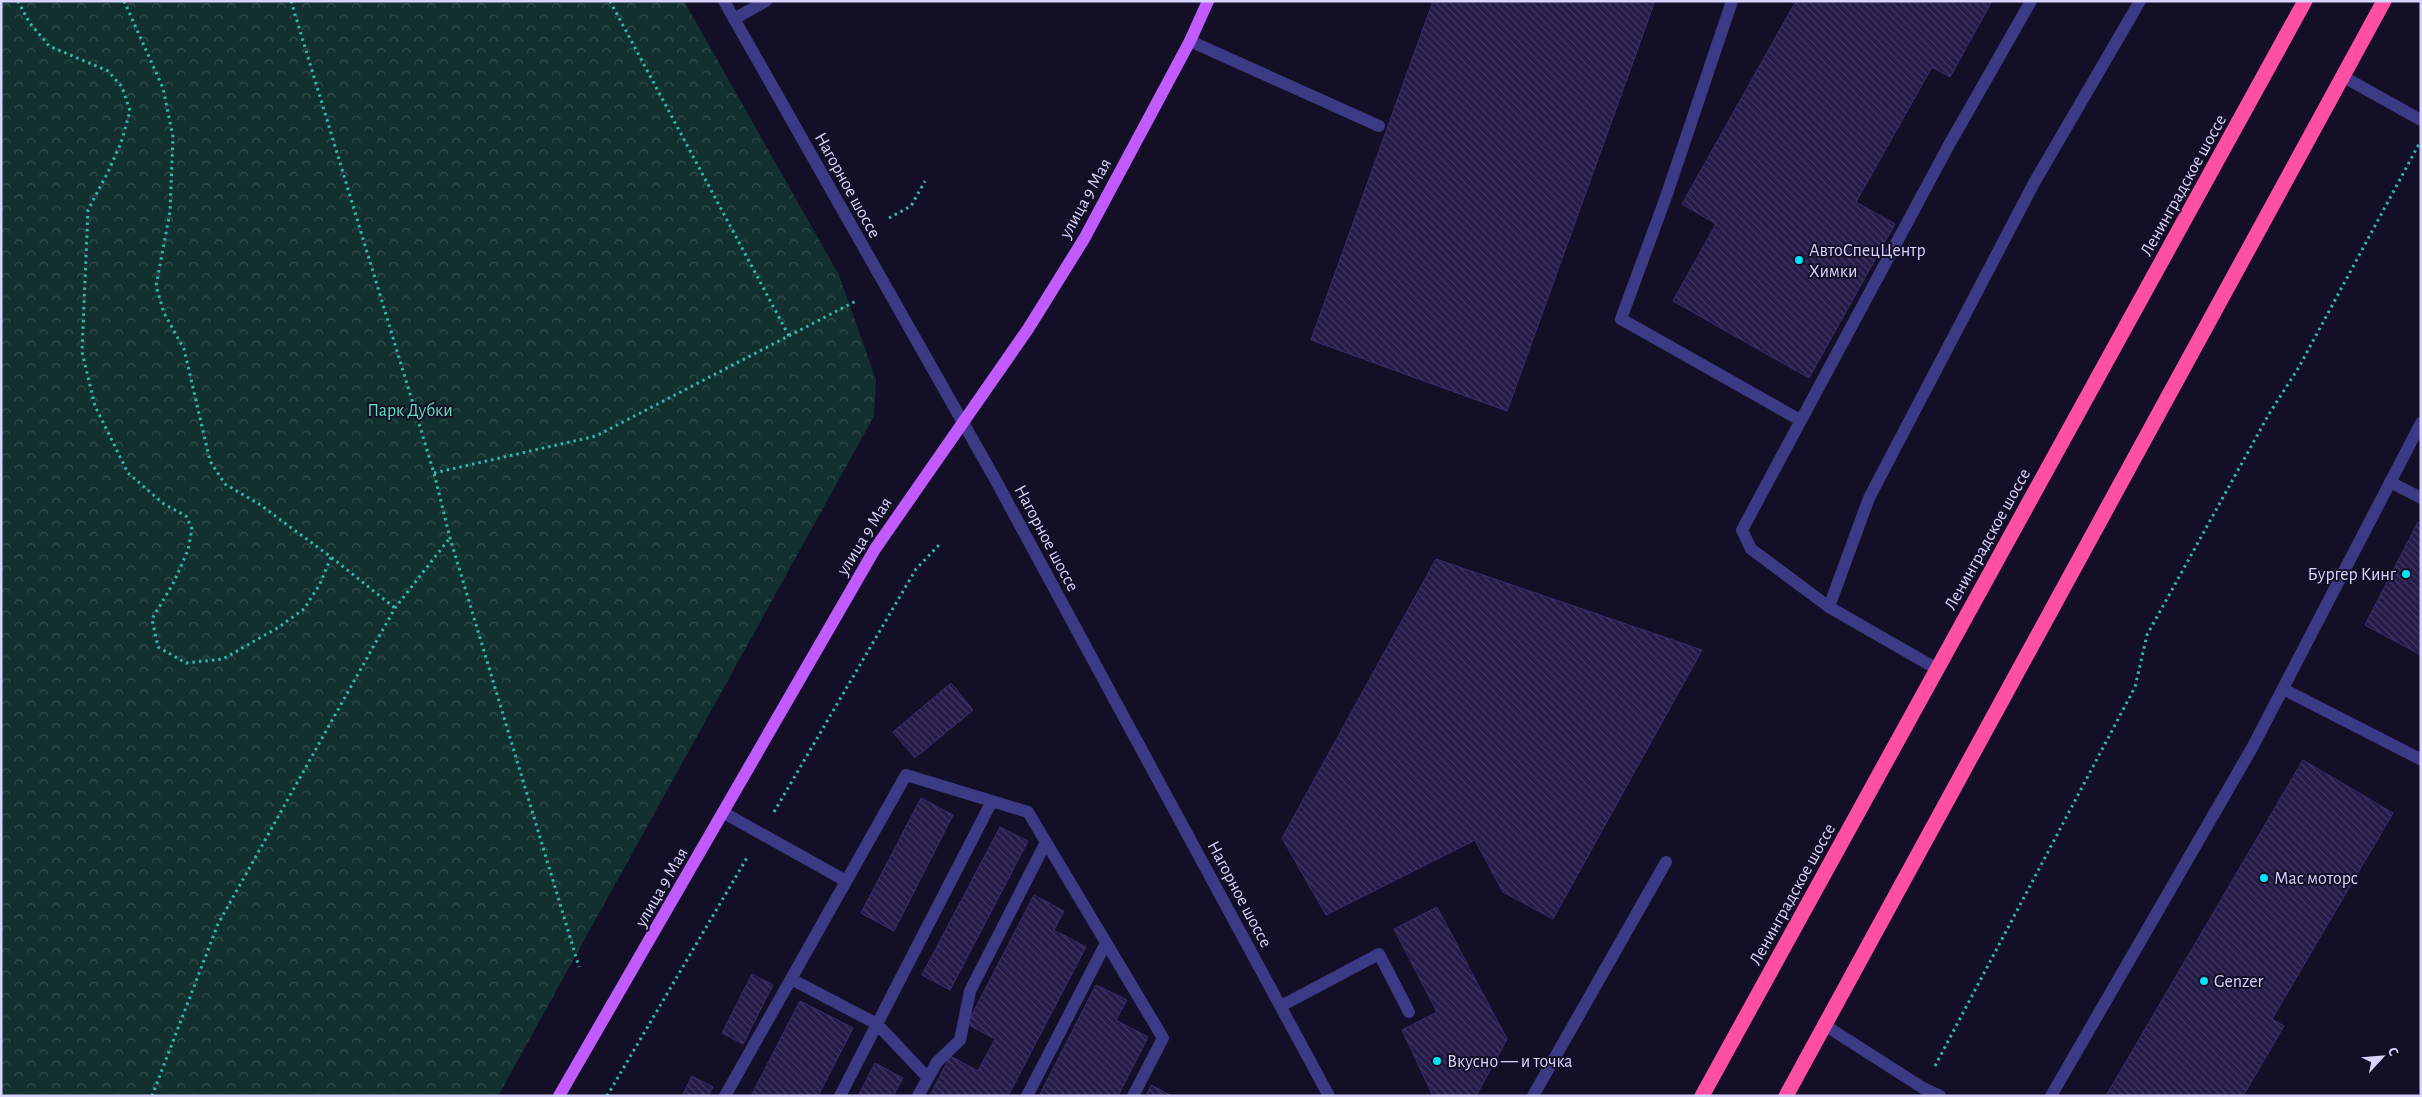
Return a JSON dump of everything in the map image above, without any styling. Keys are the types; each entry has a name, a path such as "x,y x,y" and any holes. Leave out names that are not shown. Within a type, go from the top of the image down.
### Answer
{"highway":[{"name":"Ленинградское шоссе","path":"1702,1096 2305,1"},
{"path":"1786,1096 1826,1026 2384,1"}],"main road":[{"name":"улица 9 Мая","path":"559,1096 875,549 1028,329 1084,239 1190,41 1208,1"}],"street":[{"name":"Нагорное шоссе","path":"724,1 964,423 1330,1096"},
{"path":"734,18 766,1"},
{"path":"1732,1 1667,194 1621,319 1800,420"},
{"path":"1937,669 1829,607 1751,548 1742,530 1950,143 2031,1"},
{"path":"1829,607 1869,498 2034,184 2140,1"},
{"path":"1190,41 1380,126"},
{"path":"2342,76 2421,120"},
{"path":"2051,1096 2252,748 2421,423"},
{"path":"2390,482 2421,498"},
{"path":"2283,688 2420,759 2421,757"},
{"path":"725,1096 906,775 1028,812 1163,1038 1133,1096"},
{"path":"840,1096 992,801"},
{"path":"724,813 846,881"},
{"path":"918,1096 936,1062 960,1040 970,991 1046,842"},
{"path":"1533,1096 1666,862"},
{"path":"1027,1096 1106,943"},
{"path":"1281,1006 1379,954 1409,1012"},
{"path":"791,979 878,1024 928,1078"},
{"path":"1826,1026 1923,1088 1940,1096"}],"path":[{"path":"18,1 28,22 49,46 108,71 122,87 130,112 121,143 88,210 82,352 95,406 128,473 164,504 186,516 192,529 188,550 174,582 152,619 158,647 186,664 223,659 279,627 304,609 320,584 331,557"},
{"path":"124,1 163,88 173,137 170,212 156,286 164,313 184,348 210,460 225,484 259,504 331,557 395,608"},
{"path":"291,1 434,473 450,538 579,967"},
{"path":"610,1 789,336"},
{"path":"1923,1088 2135,687 2147,635 2269,414 2299,367 2421,142"},
{"path":"889,218 911,206 925,181"},
{"path":"434,473 596,436 856,301"},
{"path":"152,1096 218,924 395,608 450,538"}],"green space":[{"name":"Парк Дубки","path":"1,1 684,1 839,275 876,380 874,416 498,1096 1,1096"}],"building":[{"path":"1433,1 1655,1 1507,411 1311,340"},
{"path":"1796,1 1992,1 1950,77 1932,67 1856,202 1895,224 1809,378 1673,301 1716,224 1682,204"},
{"name":"Бургер Кинг","path":"2418,522 2421,523 2421,655 2365,625"},
{"path":"1436,559 1702,650 1553,919 1503,892 1475,840 1326,915 1282,838"},
{"path":"951,683 973,710 915,758 893,732"},
{"path":"2303,760 2393,813 2272,1019 2284,1026 2243,1096 2111,1096 2107,1094"},
{"path":"921,798 953,815 894,931 861,913"},
{"path":"1000,827 1028,841 950,990 922,975"},
{"path":"1034,895 1064,911 1054,930 1086,947 1008,1096 930,1096 950,1056 978,1071 995,1039 967,1024"},
{"path":"1437,907 1507,1039 1476,1096 1433,1096 1402,1030 1437,1012 1394,929"},
{"path":"752,974 773,985 743,1044 722,1033"},
{"path":"1096,985 1127,1000 1116,1020 1148,1037 1118,1096 1039,1096"},
{"path":"800,1001 853,1028 818,1096 751,1096"},
{"path":"875,1063 903,1078 893,1096 858,1096"},
{"path":"692,1076 713,1087 708,1096 682,1096"},
{"path":"1151,1085 1172,1096 1146,1096"}],"place":[{"name":"АвтоСпецЦентр Химки","path":"1799,260"},
{"name":"Бургер Кинг","path":"2406,574"},
{"name":"Мас моторс","path":"2264,878"},
{"name":"Genzer","path":"2204,981"},
{"name":"Вкусно — и точка","path":"1437,1061"}]}
